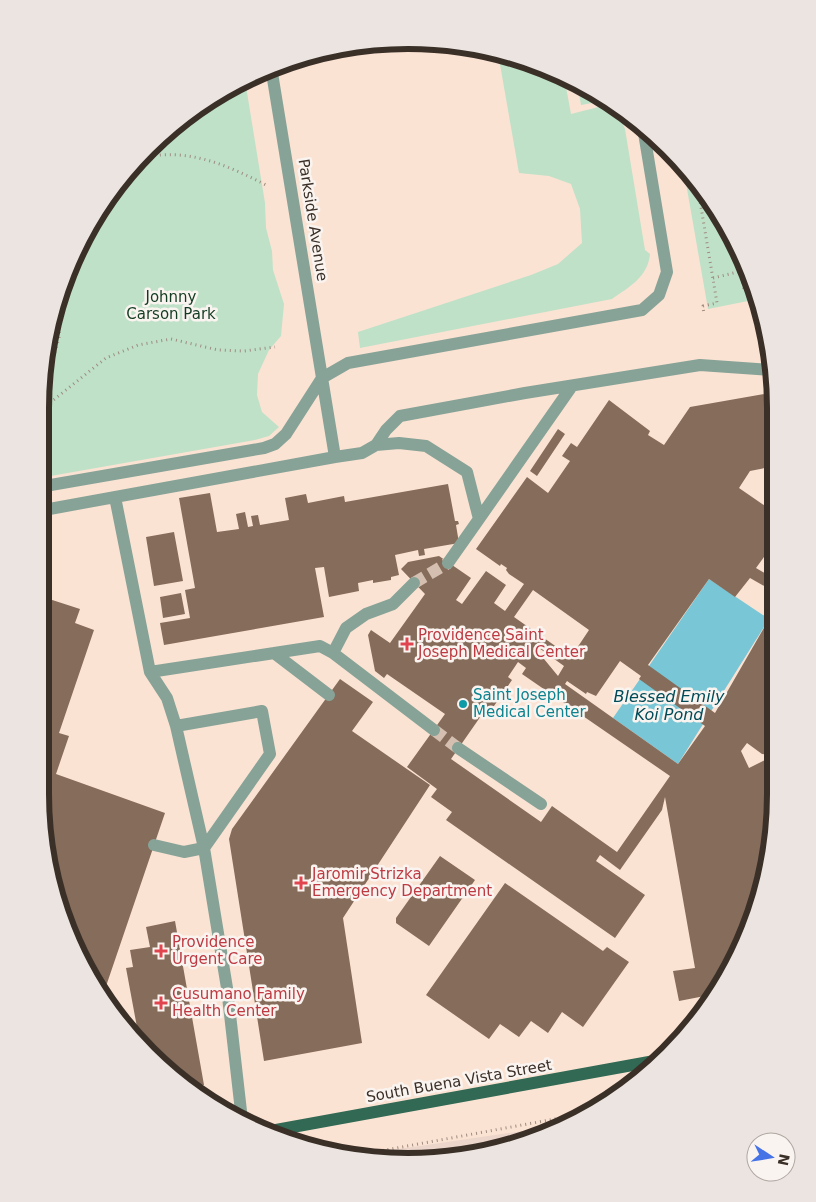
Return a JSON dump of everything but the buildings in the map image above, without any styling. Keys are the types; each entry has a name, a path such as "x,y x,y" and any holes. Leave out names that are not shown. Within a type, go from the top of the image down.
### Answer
{"main road":[{"name":"South Buena Vista Street","path":"280,1129 647,1062"}],"street":[{"name":"Parkside Avenue","path":"272,75 335,457"},
{"path":"49,485 264,448 275,444 286,434 322,378 348,363 642,310 659,295 667,272 645,138"},
{"path":"376,445 386,430 400,416 700,365 765,369"},
{"path":"448,563 572,386"},
{"path":"49,509 362,453 376,445 399,443 426,446 467,472 479,519"},
{"path":"115,497 150,672 167,698 176,726 204,848 227,988 241,1112"},
{"path":"334,653 346,628 366,614 393,604 414,583"},
{"path":"150,672 320,646 334,653 434,730"},
{"path":"274,653 329,695"},
{"path":"154,845 184,852 204,848 270,754 262,711 176,726"},
{"path":"458,748 541,804"}],"path":[{"path":"152,156 171,154 199,157 236,170 268,186"},
{"path":"699,198 717,303 702,306 704,315"},
{"path":"713,278 740,271"},
{"path":"743,279 744,291"},
{"path":"52,361 59,338 60,321"},
{"path":"49,403 106,358 138,345 171,339 218,350 244,351 276,347"},
{"path":"378,1151 564,1117"}],"shaded area":[{"path":"537,1129 501,1141 455,1150 408,1153 381,1152"}],"green space":[{"path":"499,61 545,76 566,85 571,114 603,106 620,118 625,129 645,250 650,254 646,269 637,281 612,299 360,348 358,332 531,275 558,264 582,243 580,209 571,184 549,176 519,173"},
{"name":"Johnny Carson Park","path":"246,87 265,203 266,228 272,251 273,270 284,304 281,336 269,350 258,374 257,395 262,412 279,427 269,436 49,476 49,408 52,361 61,315 76,271 86,249 109,208 154,154 208,109"},
{"path":"579,92 597,102 581,105"},
{"path":"685,180 707,208 719,228 740,271 750,301 708,309"}],"water":[{"name":"Blessed Emily Koi Pond","path":"709,579 767,618 767,622 678,764 613,718"}],"tunnel":[{"path":"414,583 448,563"},
{"path":"434,730 458,748"}],"place":[{"name":"Providence Saint Joseph Medical Center","path":"407,644"},
{"name":"Saint Joseph Medical Center","path":"463,704"},
{"name":"Jaromir Strizka Emergency Department","path":"301,883"},
{"name":"Providence Urgent Care","path":"161,951"},
{"name":"Cusumano Family Health Center","path":"161,1003"}]}
